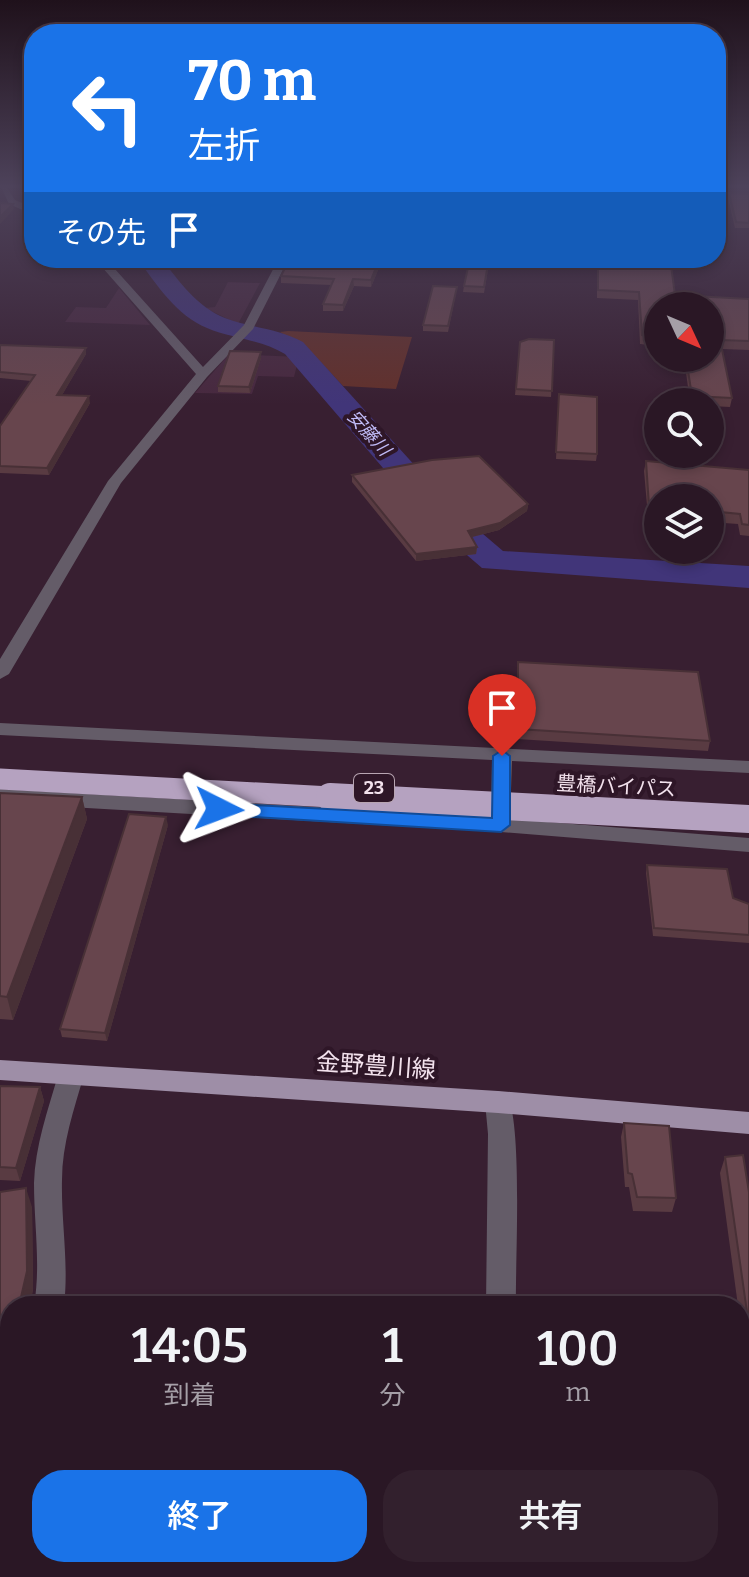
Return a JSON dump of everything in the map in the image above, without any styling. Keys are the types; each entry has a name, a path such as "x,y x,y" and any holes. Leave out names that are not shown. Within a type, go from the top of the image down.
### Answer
{"highway":[{"name":"豊橋バイパス","path":"0,769 749,807"},
{"name":"豊橋バイパス","path":"0,779 749,819"}],"main road":[{"name":"金野豊川線","path":"0,1070 498,1102 749,1123"}],"street":[{"path":"108,268 192,366 203,374"},
{"path":"0,674 115,481 203,374 245,330 279,268"},
{"path":"0,729 749,767"},
{"path":"501,825 502,756"},
{"path":"0,796 501,825 749,845"},
{"path":"51,1296 55,1276 48,1182 57,1123 71,1075"},
{"path":"498,1102 501,1296"}],"shaded area":[{"path":"228,282 260,283 238,324 205,308 215,307"},
{"path":"119,288 150,325 65,322 76,307 106,308"},
{"path":"280,332 412,337 396,389 343,386 313,354"},
{"path":"229,354 299,357 294,377 258,376 252,394 195,393"}],"building":[{"path":"285,268 376,268 371,280 353,279 343,305 323,304 334,279 281,276"},
{"path":"468,268 487,268 484,287 464,286"},
{"path":"598,268 671,268 675,292 644,292 644,335 639,292 598,290"},
{"path":"433,286 457,287 448,326 423,325"},
{"path":"724,298 749,299 749,341 724,340"},
{"path":"529,339 554,340 552,391 516,389 520,342"},
{"path":"0,345 86,348 57,395 89,396 47,468 0,466 0,426 35,375 0,372"},
{"path":"230,351 261,352 249,387 218,386"},
{"path":"724,359 732,398 724,398 724,388 691,388 688,372 724,372"},
{"path":"559,394 597,397 597,454 556,452"},
{"path":"479,456 528,504 500,523 468,531 477,547 416,554 352,475 432,460"},
{"path":"646,468 749,470 749,525 742,524 740,514 724,512 724,484 648,484"},
{"path":"518,662 698,672 710,741 518,729"},
{"path":"0,793 82,797 7,997 0,996"},
{"path":"129,814 166,817 105,1033 60,1029"},
{"path":"647,865 727,869 733,898 749,904 749,935 654,928"},
{"path":"0,1086 40,1087 16,1168 0,1167"},
{"path":"624,1123 669,1126 676,1198 637,1197 632,1174 628,1173"},
{"path":"743,1155 749,1192 749,1296 745,1296 725,1157"},
{"path":"26,1188 27,1271 21,1296 0,1296 0,1192"}],"waterway":[{"name":"安藤川","path":"157,268 183,300 204,317 270,337 294,348 444,518 494,561 749,577"}],"route":[{"path":"219,809 501,825 502,756"}]}
